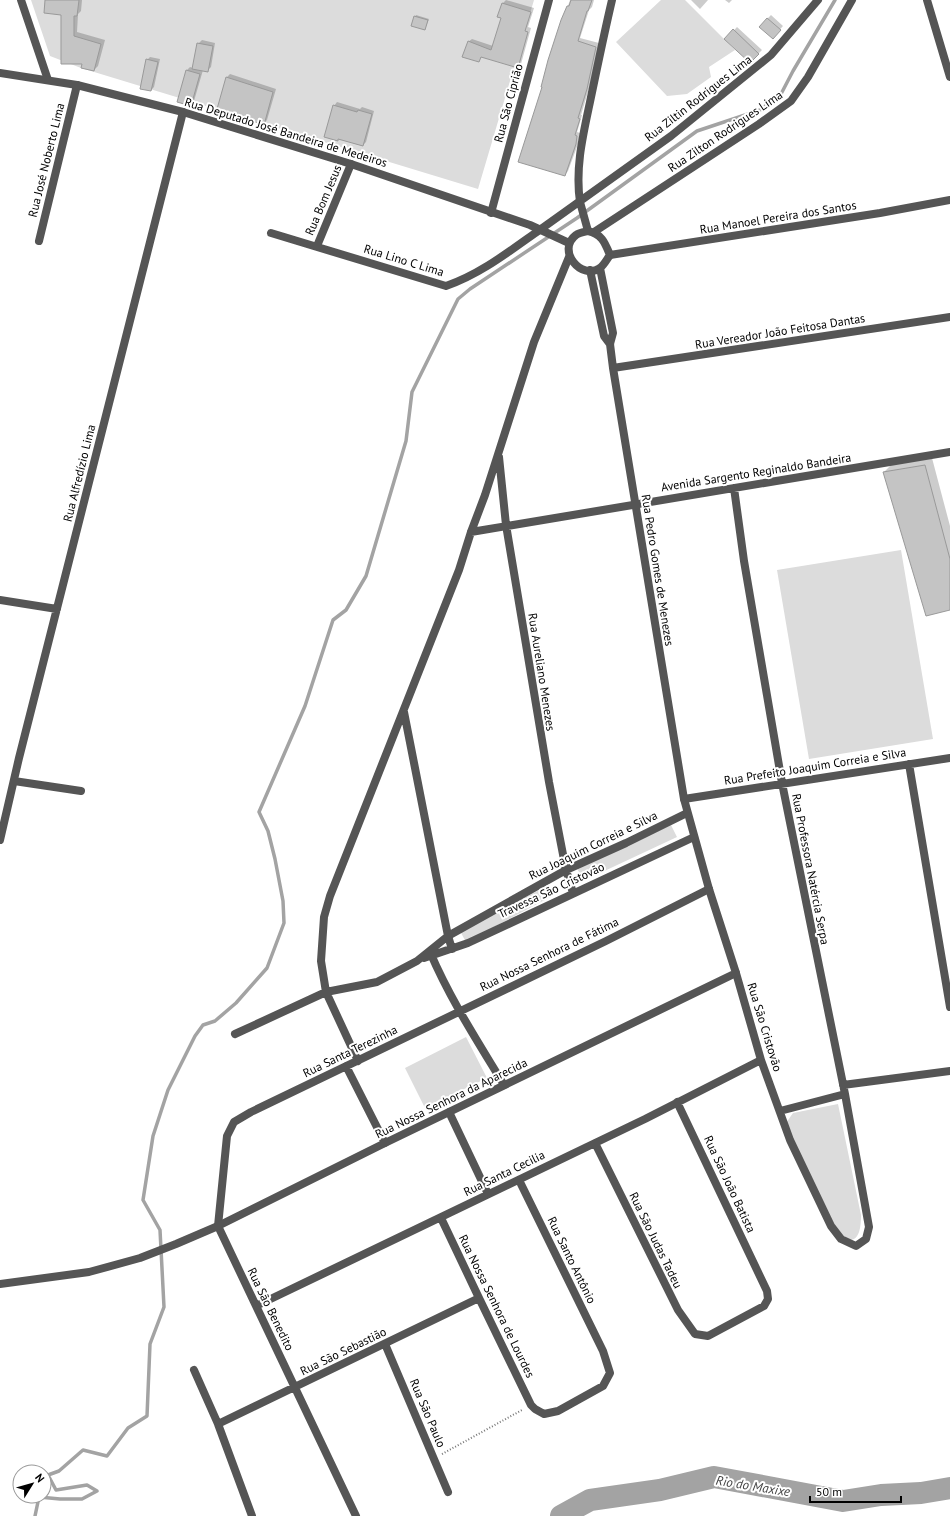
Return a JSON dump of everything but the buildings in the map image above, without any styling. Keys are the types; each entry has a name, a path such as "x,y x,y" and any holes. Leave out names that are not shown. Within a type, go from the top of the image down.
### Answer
{"street":[{"path":"21,0 48,80"},
{"name":"Rua São Ciprião","path":"491,213 549,0"},
{"path":"569,257 578,268 590,270 600,268 610,255 604,240 591,232 581,205 578,184 581,144 612,0"},
{"name":"Rua Ziltin Rodrigues Lima","path":"581,205 671,136 772,55 818,0"},
{"name":"Rua Zilton Rodrigues Lima","path":"591,232 759,124 791,101 808,77 852,0"},
{"path":"927,0 950,78"},
{"name":"Rua Deputado José Bandeira de Medeiros","path":"0,73 76,85 183,112 351,164 544,231 569,243"},
{"name":"Rua José Noberto Lima","path":"39,241 76,85"},
{"name":"Rua Alfredízio Lima","path":"0,840 183,112"},
{"name":"Rua Bom Jesus","path":"317,246 351,164"},
{"name":"Rua Manoel Pereira dos Santos","path":"610,255 880,213 950,200"},
{"path":"544,231 581,205"},
{"name":"Rua Lino C Lima","path":"271,233 446,286 460,281 498,260 544,231"},
{"path":"358,1061 326,992 321,961 324,917 330,896 459,570 485,495 534,342 569,257 569,243 577,235 591,232"},
{"name":"Rua Pedro Gomes de Menezes","path":"600,268 613,333 610,344 613,368 684,799"},
{"name":"Rua Pedro Gomes de Menezes","path":"590,270 604,336 610,344"},
{"name":"Rua Vereador João Feitosa Dantas","path":"613,368 950,317"},
{"name":"Rua Aureliano Menezes","path":"498,452 506,525 549,782 566,870 573,893"},
{"name":"Avenida Sargento Reginaldo Bandeira","path":"471,532 950,452"},
{"name":"Rua Professora Natércia Serpa","path":"734,488 744,561 782,783 845,1094 869,1227 866,1239 854,1246"},
{"path":"0,600 57,610"},
{"path":"404,711 448,936 452,949"},
{"name":"Rua Prefeito Joaquim Correia e Silva","path":"684,799 950,758"},
{"path":"909,764 950,1006"},
{"path":"14,781 81,791"},
{"name":"Rua São Cristovão","path":"684,799 709,889 736,973 761,1060 790,1140 831,1226 841,1240 854,1246"},
{"name":"Rua Joaquim Correia e Silva","path":"448,936 566,870 687,813"},
{"name":"Travessa São Cristovão","path":"430,953 452,949 694,837"},
{"name":"Rua Nossa Senhora de Fátima","path":"459,1011 606,941 709,889"},
{"name":"Travessa São Cristovão","path":"235,1034 326,992 377,982 430,953 448,936"},
{"path":"430,953 437,970 459,1011 504,1085"},
{"name":"Rua Nossa Senhora da Aparecida","path":"0,1284 89,1272 140,1258 176,1244 218,1226 385,1143 736,973"},
{"name":"Rua Santa Terezinha","path":"218,1226 227,1136 234,1122 251,1112 459,1011"},
{"name":"Rua Santa Cecilia","path":"256,1306 595,1143 761,1060"},
{"path":"346,1066 385,1143"},
{"path":"843,1085 950,1071"},
{"path":"780,1111 845,1094"},
{"name":"Rua São João Batista","path":"677,1102 767,1291 768,1299 764,1306 708,1336"},
{"path":"449,1112 488,1194"},
{"name":"Rua São Judas Tadeu","path":"595,1143 678,1310 695,1334 708,1336"},
{"name":"Rua Santo Antônio","path":"519,1180 603,1351 610,1373 603,1386 558,1411 544,1414 531,1405"},
{"name":"Rua Nossa Senhora de Lourdes","path":"441,1218 531,1405"},
{"name":"Rua São Benedito","path":"218,1226 296,1387 356,1516"},
{"name":"Rua São Sebastião","path":"218,1424 479,1298"},
{"name":"Rua São Paulo","path":"385,1344 448,1492"},
{"path":"194,1370 218,1424 252,1516"}],"path":[{"path":"434,1458 531,1405"}],"shaded area":[{"path":"31,0 534,0 478,189 81,68 50,56"},
{"path":"661,0 685,0 735,50 709,67 711,77 687,94 667,96 616,42"},
{"path":"901,550 933,739 809,759 777,570"},
{"path":"671,825 677,837 583,881 577,868"},
{"path":"549,885 554,895 466,942 460,931"},
{"path":"466,1037 487,1078 425,1108 405,1068"},
{"path":"838,1104 861,1215 858,1235 851,1240 840,1236 786,1123 793,1113"}],"waterway":[{"path":"35,1516 39,1497 82,1499 97,1491 87,1485 56,1490 48,1475 59,1471 83,1450 107,1456 128,1428 147,1416 150,1344 164,1307 160,1230 143,1200 153,1136 168,1090 195,1036 203,1025 215,1021 236,1003 267,968 284,923 283,901 275,859 268,831 259,812 305,706 333,620 346,610 366,576 406,441 412,392 458,299 470,289 577,218 697,131 760,110 781,94 835,0"},
{"name":"Rio do Maxixe","path":"561,1516 590,1500 660,1490 714,1477 843,1501 881,1495 921,1493 950,1488"}]}
